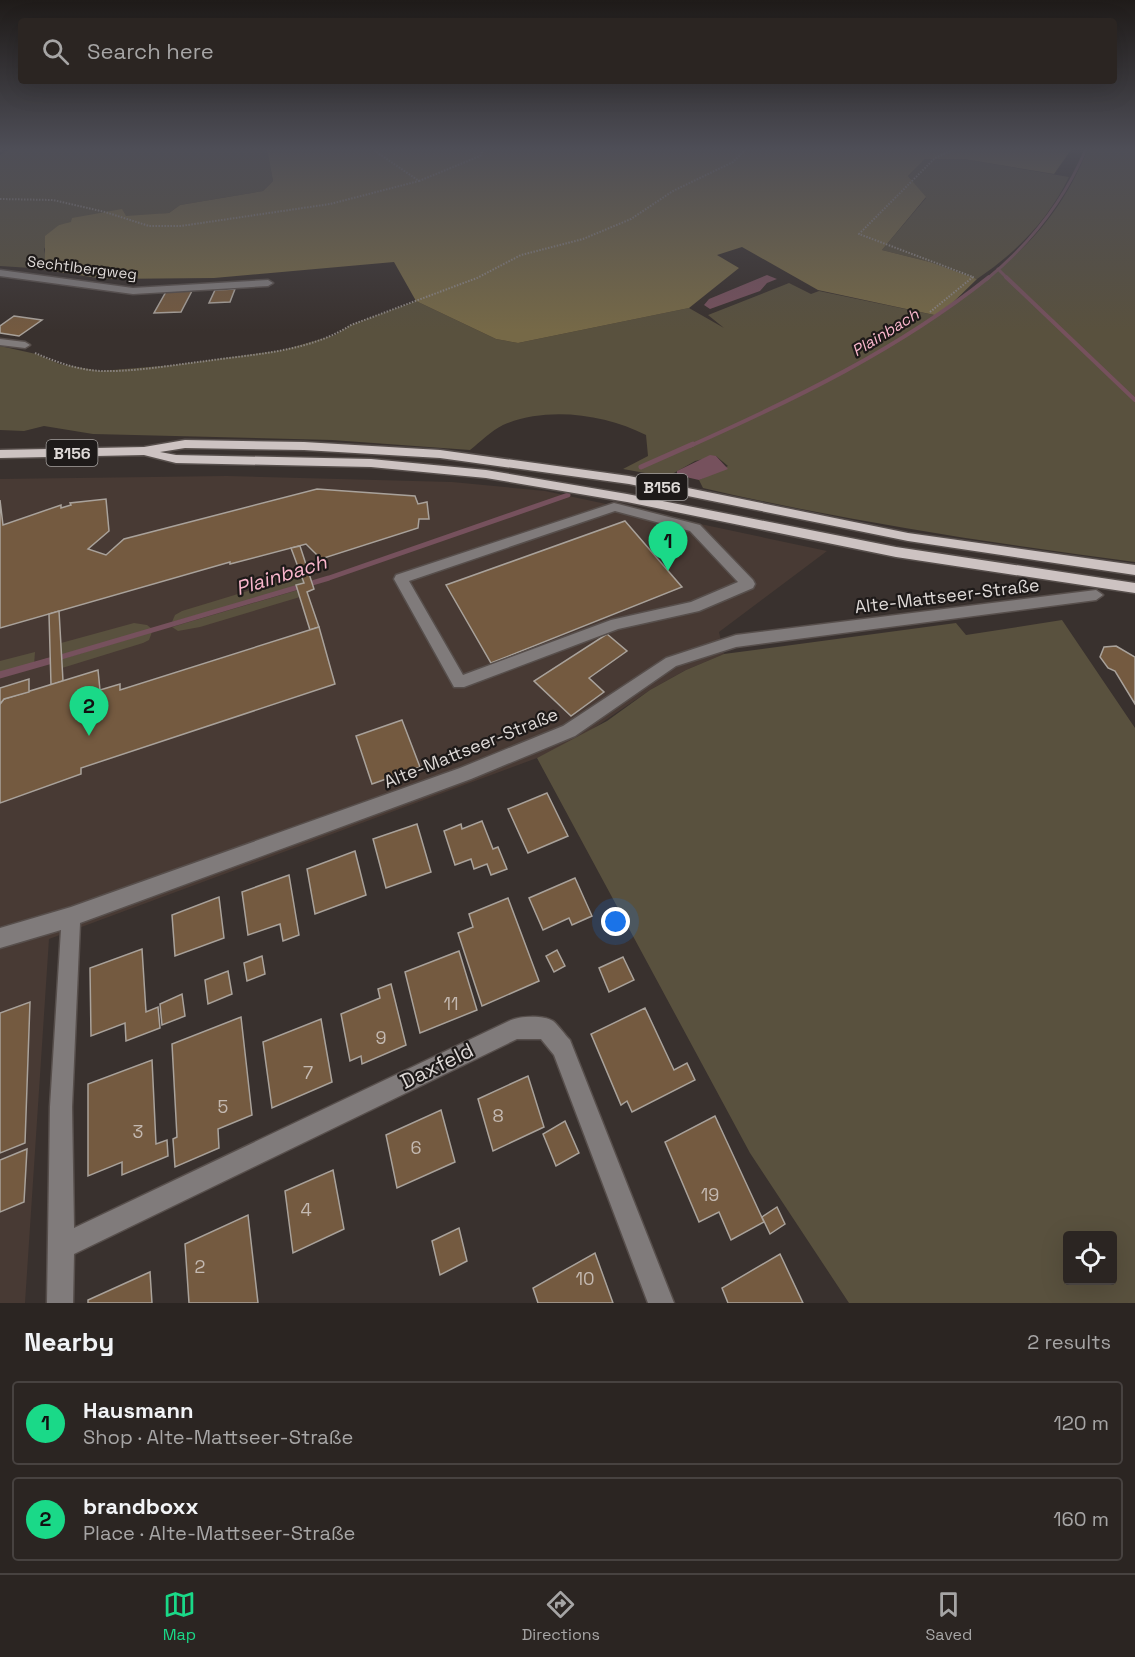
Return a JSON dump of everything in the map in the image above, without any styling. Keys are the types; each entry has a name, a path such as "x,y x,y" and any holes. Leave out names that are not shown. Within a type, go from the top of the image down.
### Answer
{"main road":[{"name":"B156","path":"0,454 144,451 185,444 304,446 500,461 629,480 908,537 1135,570"},
{"name":"B156","path":"144,451 176,459 359,463 486,474 627,498 896,552 1135,588"}],"street":[{"name":"Sechtlbergweg","path":"0,273 133,291 268,283"},
{"path":"0,342 26,345"},
{"path":"614,507 694,528 747,584 694,607 616,624 459,683 401,579 614,507"},
{"name":"Alte-Mattseer-Straße","path":"0,938 71,917 465,774 569,731 650,674 694,653 736,641 1096,596"},
{"path":"60,1303 61,1107 71,917"},
{"name":"Daxfeld","path":"62,1247 516,1028 546,1029 562,1048 660,1303"}],"path":[{"path":"90,210 140,221 149,226 181,226 281,210"},
{"path":"26,345 36,354 60,364 100,371 174,365 283,350 335,335 351,325 477,278 521,255 583,239 630,219 644,210"},
{"path":"883,210 859,234 973,278 930,312"}],"shaded area":[{"path":"0,210 173,210 169,213 59,225 44,249 46,259 31,268 0,266"},
{"path":"118,210 122,210 126,216 169,213 173,210 915,210 882,250 930,262 977,279 939,316 818,290 742,247 717,255 739,268 689,308 518,343 496,339 416,301 394,262 214,278 105,279 31,268 45,259 45,236 59,225 71,222 72,218"},
{"path":"916,210 1049,210 1018,247 977,279 930,262 882,250"},
{"path":"1055,210 1135,210 1135,562 918,530 810,511 703,488 699,480 728,466 716,456 695,461 667,477 623,469 648,456 646,435 612,422 575,415 557,414 520,419 499,427 470,450 332,440 93,434 44,426 24,431 0,430 0,346 36,354 60,364 100,371 174,365 283,350 335,335 351,325 416,301 496,339 518,343 689,308 724,328 708,315 789,283 811,294 819,291 939,316 1008,262 1044,225"},
{"path":"767,275 777,279 767,283 760,291 710,309 704,305 709,299"},
{"path":"710,455 716,456 728,469 699,480 677,475 677,471"},
{"path":"227,476 452,482 545,491 827,551 719,632 724,654 686,670 650,690 579,738 537,758 49,939 25,1303 0,1303 0,479"},
{"path":"294,577 302,578 304,583 297,587 172,622 175,615 182,611"},
{"path":"298,590 300,597 200,627 178,631 172,627"},
{"path":"1062,620 1135,728 1135,1303 849,1303 750,1153 537,758 607,721 650,690 686,670 724,654 956,623 966,635"},
{"path":"134,623 147,625 152,629 61,655 61,643"},
{"path":"152,632 149,640 143,643 62,668 62,659"},
{"path":"35,652 34,665 0,674 0,661"}],"building":[{"path":"193,289 181,312 154,313 167,290"},
{"path":"235,289 230,302 209,303 215,290"},
{"path":"14,316 42,320 19,336 0,333 0,326"},
{"path":"317,489 415,496 418,504 427,502 429,519 419,519 418,528 321,559 306,544 230,564 230,562 0,628 0,500 3,525 61,505 61,508 71,505 70,503 106,499 109,531 88,549 106,555 124,539"},
{"path":"625,521 682,587 491,663 446,585"},
{"path":"300,546 314,589 307,592 319,627 310,630 296,585 304,583 291,548"},
{"path":"59,611 63,681 51,685 49,614"},
{"path":"319,627 335,684 81,768 81,774 0,803 0,704 4,699 98,670 100,690 120,684 120,690"},
{"path":"607,634 627,651 589,678 604,692 571,716 534,681"},
{"path":"1116,646 1135,657 1135,704 1115,671 1108,668 1100,657 1104,647"},
{"path":"29,679 29,692 4,699 0,704 0,688"},
{"path":"402,720 420,767 372,784 356,736"},
{"path":"547,793 568,836 528,853 508,809"},
{"path":"482,821 493,849 498,847 507,869 491,875 487,864 474,869 471,859 455,865 444,831 461,824 462,829"},
{"path":"417,824 431,872 386,888 373,839"},
{"path":"355,851 366,895 315,914 307,869"},
{"path":"289,875 299,935 283,941 280,924 248,935 242,892"},
{"path":"575,878 592,916 572,925 569,918 543,930 529,898"},
{"path":"219,897 224,938 175,956 172,915"},
{"path":"508,898 539,981 482,1006 458,933 473,927 469,914"},
{"path":"142,949 146,1012 158,1007 160,1028 126,1041 125,1023 91,1036 90,968"},
{"path":"557,950 565,966 554,972 546,956"},
{"path":"459,951 477,1010 420,1033 405,972"},
{"path":"262,956 265,974 247,981 244,963"},
{"path":"623,957 634,980 609,992 599,968"},
{"path":"228,971 232,994 208,1004 205,980"},
{"path":"391,984 406,1045 362,1064 361,1056 350,1061 341,1014 380,998 378,989"},
{"path":"182,994 185,1016 162,1025 160,1004"},
{"path":"30,1002 25,1143 0,1153 0,1013"},
{"path":"645,1008 674,1070 687,1063 695,1080 632,1112 627,1101 621,1105 591,1034"},
{"path":"241,1017 252,1115 218,1129 219,1148 175,1167 173,1139 177,1137 172,1044"},
{"path":"321,1019 332,1082 272,1108 263,1042"},
{"path":"152,1060 156,1144 167,1140 168,1156 122,1175 122,1162 88,1176 88,1084"},
{"path":"528,1076 544,1127 493,1151 478,1099"},
{"path":"441,1110 455,1162 397,1188 386,1135"},
{"path":"715,1116 764,1222 731,1240 719,1212 699,1222 665,1142"},
{"path":"565,1121 579,1153 556,1166 543,1134"},
{"path":"27,1149 24,1202 0,1212 0,1160"},
{"path":"333,1170 344,1229 293,1253 285,1191"},
{"path":"777,1207 785,1224 770,1234 762,1217"},
{"path":"248,1215 258,1303 189,1303 185,1244"},
{"path":"459,1228 467,1261 440,1275 432,1241"},
{"path":"595,1253 613,1303 538,1303 533,1288"},
{"path":"780,1254 803,1303 728,1303 722,1288"},
{"path":"150,1272 152,1303 88,1303 88,1300"}],"waterway":[{"name":"Plainbach","path":"998,269 1032,236 1052,210"},
{"name":"Plainbach","path":"987,279 998,269"},
{"path":"998,269 1006,277"},
{"name":"Plainbach","path":"690,446 807,391 883,350 955,303 989,277"},
{"path":"1006,277 1135,400"},
{"name":"Plainbach","path":"641,467 693,444"},
{"name":"Plainbach","path":"44,662 329,578 568,495"},
{"name":"Plainbach","path":"0,675 49,661"}],"place":[{"name":"Hausmann","path":"668,571"},
{"name":"brandboxx","path":"89,736"}]}
